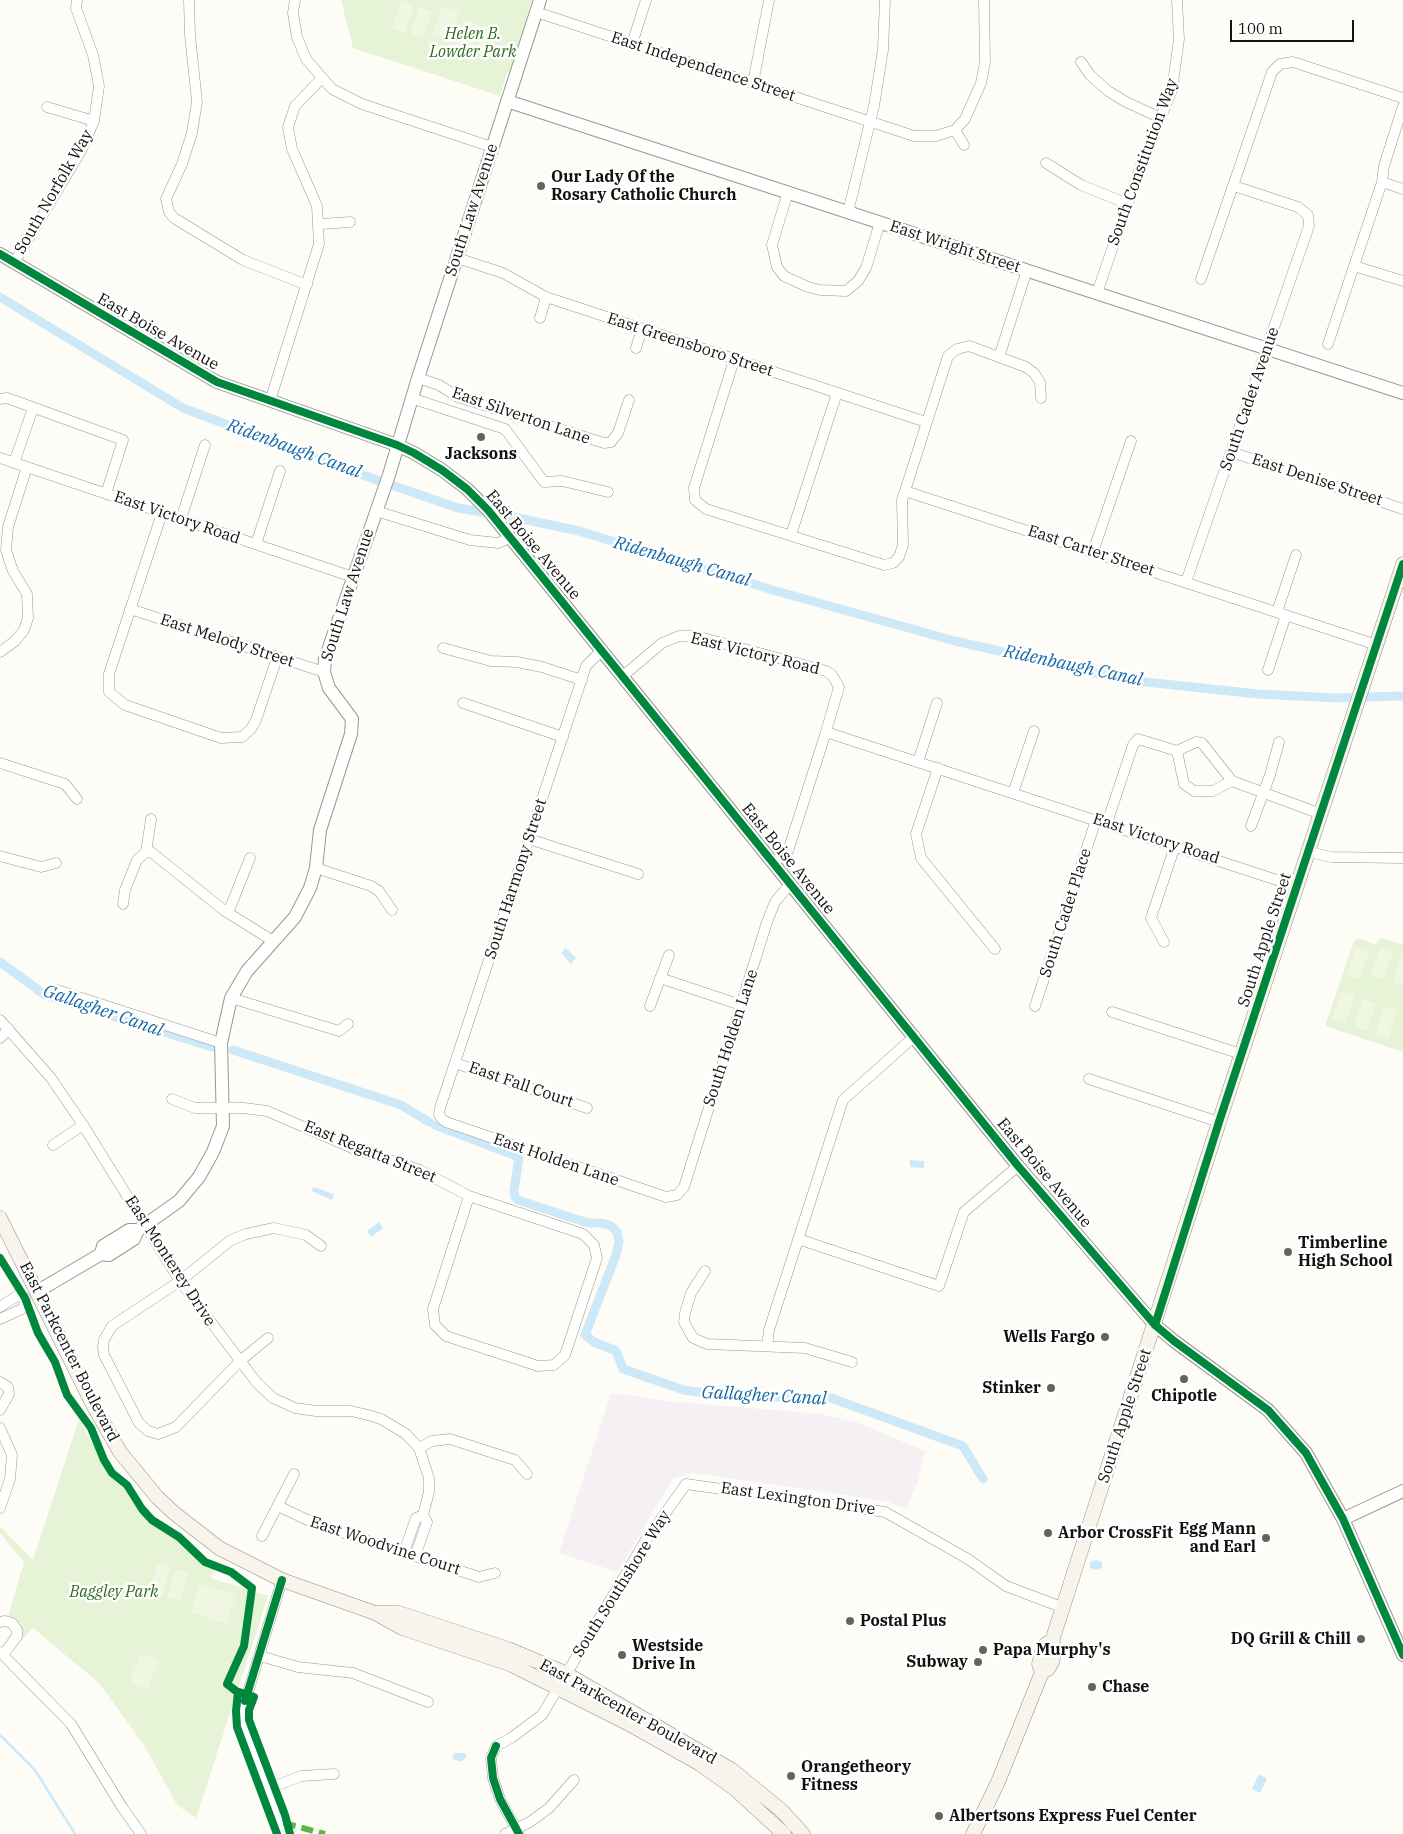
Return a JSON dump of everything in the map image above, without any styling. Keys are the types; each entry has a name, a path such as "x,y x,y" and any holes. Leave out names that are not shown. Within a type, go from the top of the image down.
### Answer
{"main road":[{"name":"South Apple Street","path":"973,1834 1002,1773 1042,1672 1048,1670 1052,1662 1056,1649 1052,1641 1219,1122 1403,564"},
{"name":"East Parkcenter Boulevard","path":"0,1218 38,1291 92,1403 120,1452 157,1497 174,1513 219,1548 282,1580 375,1613 402,1628 512,1665 558,1686 700,1764 735,1788 784,1834"},
{"name":"East Parkcenter Boulevard","path":"375,1613 399,1613 508,1648 566,1673 732,1770 782,1811 803,1834"}],"street":[{"name":"South Norfolk Way","path":"14,262 81,151 94,121 99,86 93,55 76,8 77,0"},
{"path":"188,0 197,102 192,133 182,164 166,199 169,212 174,218 255,266 307,285"},
{"path":"295,0 293,13 296,37 306,59 321,79 346,98 492,147"},
{"path":"632,44 646,0"},
{"path":"753,83 769,0"},
{"path":"848,212 870,121 883,50 885,0"},
{"path":"964,144 955,130 965,120 981,83 985,62 984,0"},
{"name":"South Constitution Way","path":"1097,293 1141,165 1162,118 1176,67 1180,39 1177,0"},
{"name":"East Independence Street","path":"538,6 632,44 914,136 936,136 955,130"},
{"name":"South Law Avenue","path":"38,1291 101,1254 109,1255 134,1239 142,1228 179,1201 199,1177 219,1139 223,1126 221,1043 231,998 247,971 303,904 316,868 320,830 352,734 352,719 330,688 324,672 325,659 389,475 411,398 538,6"},
{"path":"1081,62 1090,75 1108,91 1126,102 1162,118"},
{"path":"1201,279 1272,72 1280,64 1293,62 1403,98"},
{"path":"270,401 319,244 320,224 317,206 292,150 288,127 294,106 321,79"},
{"name":"East Wright Street","path":"507,100 1403,393"},
{"path":"1328,344 1382,182 1384,166 1403,106"},
{"name":"South Norfolk Way","path":"47,107 94,121"},
{"path":"1046,163 1096,193 1128,204"},
{"path":"1382,182 1403,189"},
{"name":"South Cadet Avenue","path":"1186,582 1309,226 1308,215 1298,207 1234,186"},
{"path":"788,192 772,245 777,267 784,276 808,287 820,290 846,291 858,281 866,268 880,222"},
{"path":"320,224 350,222"},
{"name":"East Boise Avenue","path":"0,254 217,382 397,445 442,470 467,489 488,510 602,650 1018,1166 1155,1325 1268,1410 1306,1452 1343,1519 1403,1654"},
{"name":"East Greensboro Street","path":"457,258 503,273 546,296 734,360 926,422"},
{"path":"1354,266 1403,282"},
{"path":"999,357 1027,270"},
{"path":"540,318 546,296"},
{"path":"636,348 642,329"},
{"path":"734,360 694,488 695,500 706,509 884,565 893,563 899,557 903,545 902,500 904,490 948,356 956,348 969,346 1034,372 1040,382 1041,398"},
{"name":"East Silverton Lane","path":"418,378 439,385 458,397 604,443 611,442 618,433 629,400"},
{"path":"791,535 837,394"},
{"path":"0,398 5,398 123,440 106,494"},
{"path":"411,398 504,429 544,482 562,481 608,492"},
{"path":"14,463 33,408"},
{"path":"1093,552 1131,441"},
{"path":"181,519 205,446"},
{"name":"East Denise Street","path":"1231,452 1403,509"},
{"name":"East Victory Road","path":"0,458 353,577"},
{"path":"0,652 16,641 24,630 29,606 27,594 13,571 6,550 4,525 27,467"},
{"path":"256,544 280,471"},
{"name":"East Carter Street","path":"904,490 1377,645"},
{"path":"376,511 470,540 498,542 510,538"},
{"path":"162,513 109,674 109,692 125,706 221,738 242,737 251,729 256,720 277,658"},
{"path":"1268,670 1296,555"},
{"name":"East Melody Street","path":"130,609 324,672"},
{"name":"East Victory Road","path":"623,676 662,643 680,636 696,636 807,666 832,675 839,687 826,732 1298,886"},
{"path":"443,648 491,661 516,662 542,667 582,680"},
{"name":"South Harmony Street","path":"439,1115 586,666 602,650"},
{"path":"463,703 563,737"},
{"path":"918,762 937,703"},
{"path":"1013,793 1034,731"},
{"path":"773,863 788,851 826,732"},
{"path":"1107,823 1133,745 1138,739 1177,751 1196,742 1202,743 1232,781 1321,814"},
{"path":"1251,826 1262,792 1270,775 1279,742"},
{"path":"1177,751 1184,784 1194,791 1212,791 1232,781"},
{"path":"0,764 64,784 77,799"},
{"path":"938,768 916,834 921,858 995,949"},
{"path":"124,904 125,890 137,860 146,852 151,819"},
{"name":"South Cadet Place","path":"1035,1006 1096,820"},
{"path":"529,839 638,874"},
{"path":"1164,942 1151,918 1175,846"},
{"path":"146,852 157,855 228,913 273,941"},
{"path":"1309,852 1330,857 1403,858"},
{"path":"0,856 41,868 56,863"},
{"path":"228,913 250,858"},
{"path":"316,868 371,886 379,891 392,910"},
{"name":"South Holden Lane","path":"677,1195 684,1187 775,902 790,884"},
{"path":"650,1006 669,955"},
{"path":"660,978 741,1005"},
{"path":"57,990 221,1043"},
{"path":"231,998 339,1030 348,1024"},
{"path":"1112,1012 1242,1054"},
{"name":"East Monterey Drive","path":"0,1020 51,1078 83,1125 142,1228 257,1383 274,1398 295,1408 316,1411 351,1411 382,1419 406,1434 419,1448 429,1478 429,1492 424,1515 427,1522 415,1556"},
{"path":"0,1038 9,1030"},
{"path":"768,1346 769,1330 842,1100 915,1036"},
{"name":"East Fall Court","path":"455,1063 587,1108"},
{"path":"1089,1079 1219,1122"},
{"name":"East Regatta Street","path":"172,1099 194,1108 256,1109 285,1118 352,1148 420,1170 469,1196 583,1234 594,1245 597,1258 565,1356 554,1365 538,1366 446,1336 435,1325 433,1309 469,1196"},
{"name":"East Holden Lane","path":"439,1115 446,1122 666,1197 677,1195"},
{"path":"53,1145 83,1125"},
{"path":"798,1239 939,1286 964,1212 1018,1166"},
{"path":"268,1338 240,1361 176,1427 158,1434 148,1431 139,1423 104,1355 104,1340 112,1326 180,1281 231,1240 260,1230 274,1228 306,1235 321,1246"},
{"path":"705,1272 691,1293 685,1313 684,1322 693,1338 707,1344 805,1348 852,1362"},
{"path":"0,1307 17,1296 25,1298 38,1291"},
{"path":"0,1320 24,1308 25,1298"},
{"path":"0,1382 8,1387 9,1394 0,1410"},
{"path":"0,1428 12,1455 10,1479 0,1508"},
{"path":"419,1448 432,1441 450,1439 515,1460 527,1474"},
{"path":"262,1536 294,1474"},
{"name":"East Lexington Drive","path":"686,1484 886,1512 968,1559 1006,1586 1064,1608"},
{"name":"South Southshore Way","path":"518,1831 500,1799 493,1778 491,1758 496,1746 511,1738 542,1715 644,1543 686,1484"},
{"path":"1343,1519 1403,1491"},
{"name":"East Woodvine Court","path":"278,1506 316,1524 479,1577 495,1573"},
{"name":"East Monterey Drive","path":"404,1552 416,1518 424,1515"},
{"path":"282,1580 246,1698 243,1714 247,1740 268,1789 283,1834"},
{"path":"0,1622 11,1622 17,1630 14,1643 2,1654 10,1665 50,1700 71,1724 122,1807 142,1834"},
{"path":"260,1656 298,1667 353,1673 428,1702"},
{"path":"268,1789 301,1776 334,1774"},
{"path":"505,1834 518,1831 549,1808 574,1780"}],"shaded area":[{"path":"611,1393 676,1402 821,1414 859,1423 925,1451 918,1481 906,1509 886,1501 693,1473 673,1478 618,1572 559,1553"}],"green space":[{"name":"Helen B. Lowder Park","path":"341,0 532,0 510,73 507,73 500,96 353,48"},
{"path":"402,0 414,5 405,33 392,28"},
{"path":"419,6 432,11 423,38 410,34"},
{"path":"442,6 459,12 450,40 432,34"},
{"path":"464,20 480,25 471,51 455,46"},
{"path":"483,26 499,31 491,58 475,52"},
{"path":"1358,938 1376,945 1378,940 1382,938 1403,945 1403,1052 1325,1026 1354,941"},
{"path":"1356,947 1369,951 1360,979 1347,975"},
{"path":"1380,947 1393,951 1384,979 1371,975"},
{"path":"1403,954 1403,985 1393,982"},
{"path":"1342,991 1355,996 1345,1024 1332,1019"},
{"path":"1363,999 1376,1003 1367,1031 1354,1027"},
{"path":"1384,1006 1397,1010 1388,1038 1375,1034"},
{"name":"Baggley Park","path":"79,1419 93,1445 130,1495 159,1526 215,1569 211,1578 268,1596 196,1818 177,1805 144,1745 99,1683 33,1628 21,1641 21,1632 18,1624 14,1618 8,1616 24,1562 0,1533 0,1526 33,1560"},
{"path":"158,1563 171,1567 162,1595 149,1591"},
{"path":"176,1569 189,1573 180,1601 167,1597"},
{"path":"200,1584 236,1595 226,1624 191,1612"},
{"path":"140,1654 158,1660 148,1689 130,1683"}],"water":[{"path":"566,948 576,958 571,964 561,953"},
{"path":"910,1160 924,1161 924,1168 910,1167"},
{"path":"313,1187 334,1194 332,1200 312,1191"},
{"path":"379,1222 383,1228 371,1237 367,1231"},
{"path":"455,1753 465,1753 467,1757 460,1762 452,1758"},
{"path":"1259,1774 1267,1779 1260,1793 1252,1789"}],"waterway":[{"name":"Ridenbaugh Canal","path":"0,297 183,408 348,470 458,508 579,531 776,591 955,641 1127,680 1258,694 1336,698 1403,696"},
{"name":"Gallagher Canal","path":"0,962 45,995 212,1047"},
{"name":"Gallagher Canal","path":"233,1050 401,1105 429,1122"},
{"name":"Gallagher Canal","path":"435,1125 519,1157 514,1191 515,1197 518,1200 588,1223 602,1223 611,1226 617,1232 619,1242 616,1255 585,1335 594,1342 616,1351 623,1369 684,1390 727,1396 831,1398 963,1446 983,1479"},
{"path":"0,1735 35,1770 75,1834"}],"marked path":[{"path":"284,1823 325,1834"}],"cycle path":[{"path":"0,254 217,382 397,445 442,470 467,489 488,510 1018,1166 1155,1325 1268,1410 1306,1453 1343,1519 1403,1655"},
{"path":"1155,1325 1219,1122 1403,564"},
{"path":"0,1258 25,1298 38,1333 55,1362 67,1395 91,1428 104,1460 112,1473 127,1485 142,1509 152,1520 179,1537 205,1562 231,1572 252,1588 244,1646 227,1684 236,1691 254,1697 249,1710 249,1720 285,1815 290,1834"},
{"path":"245,1701 282,1580"},
{"path":"238,1692 237,1727 277,1834"},
{"path":"496,1746 491,1758 493,1778 500,1799 519,1834"}],"place":[{"name":"Our Lady Of the Rosary Catholic Church","path":"541,186"},
{"name":"Jacksons","path":"481,437"},
{"name":"Timberline High School","path":"1288,1252"},
{"name":"Wells Fargo","path":"1105,1337"},
{"name":"Chipotle","path":"1184,1379"},
{"name":"Stinker","path":"1051,1388"},
{"name":"Arbor CrossFit","path":"1048,1533"},
{"name":"Egg Mann and Earl","path":"1266,1538"},
{"name":"Postal Plus","path":"850,1621"},
{"name":"DQ Grill & Chill","path":"1361,1639"},
{"name":"Papa Murphy's","path":"983,1650"},
{"name":"Westside Drive In","path":"622,1655"},
{"name":"Subway","path":"978,1662"},
{"name":"Chase","path":"1092,1687"},
{"name":"Orangetheory Fitness","path":"791,1776"},
{"name":"Albertsons Express Fuel Center","path":"939,1816"}]}
